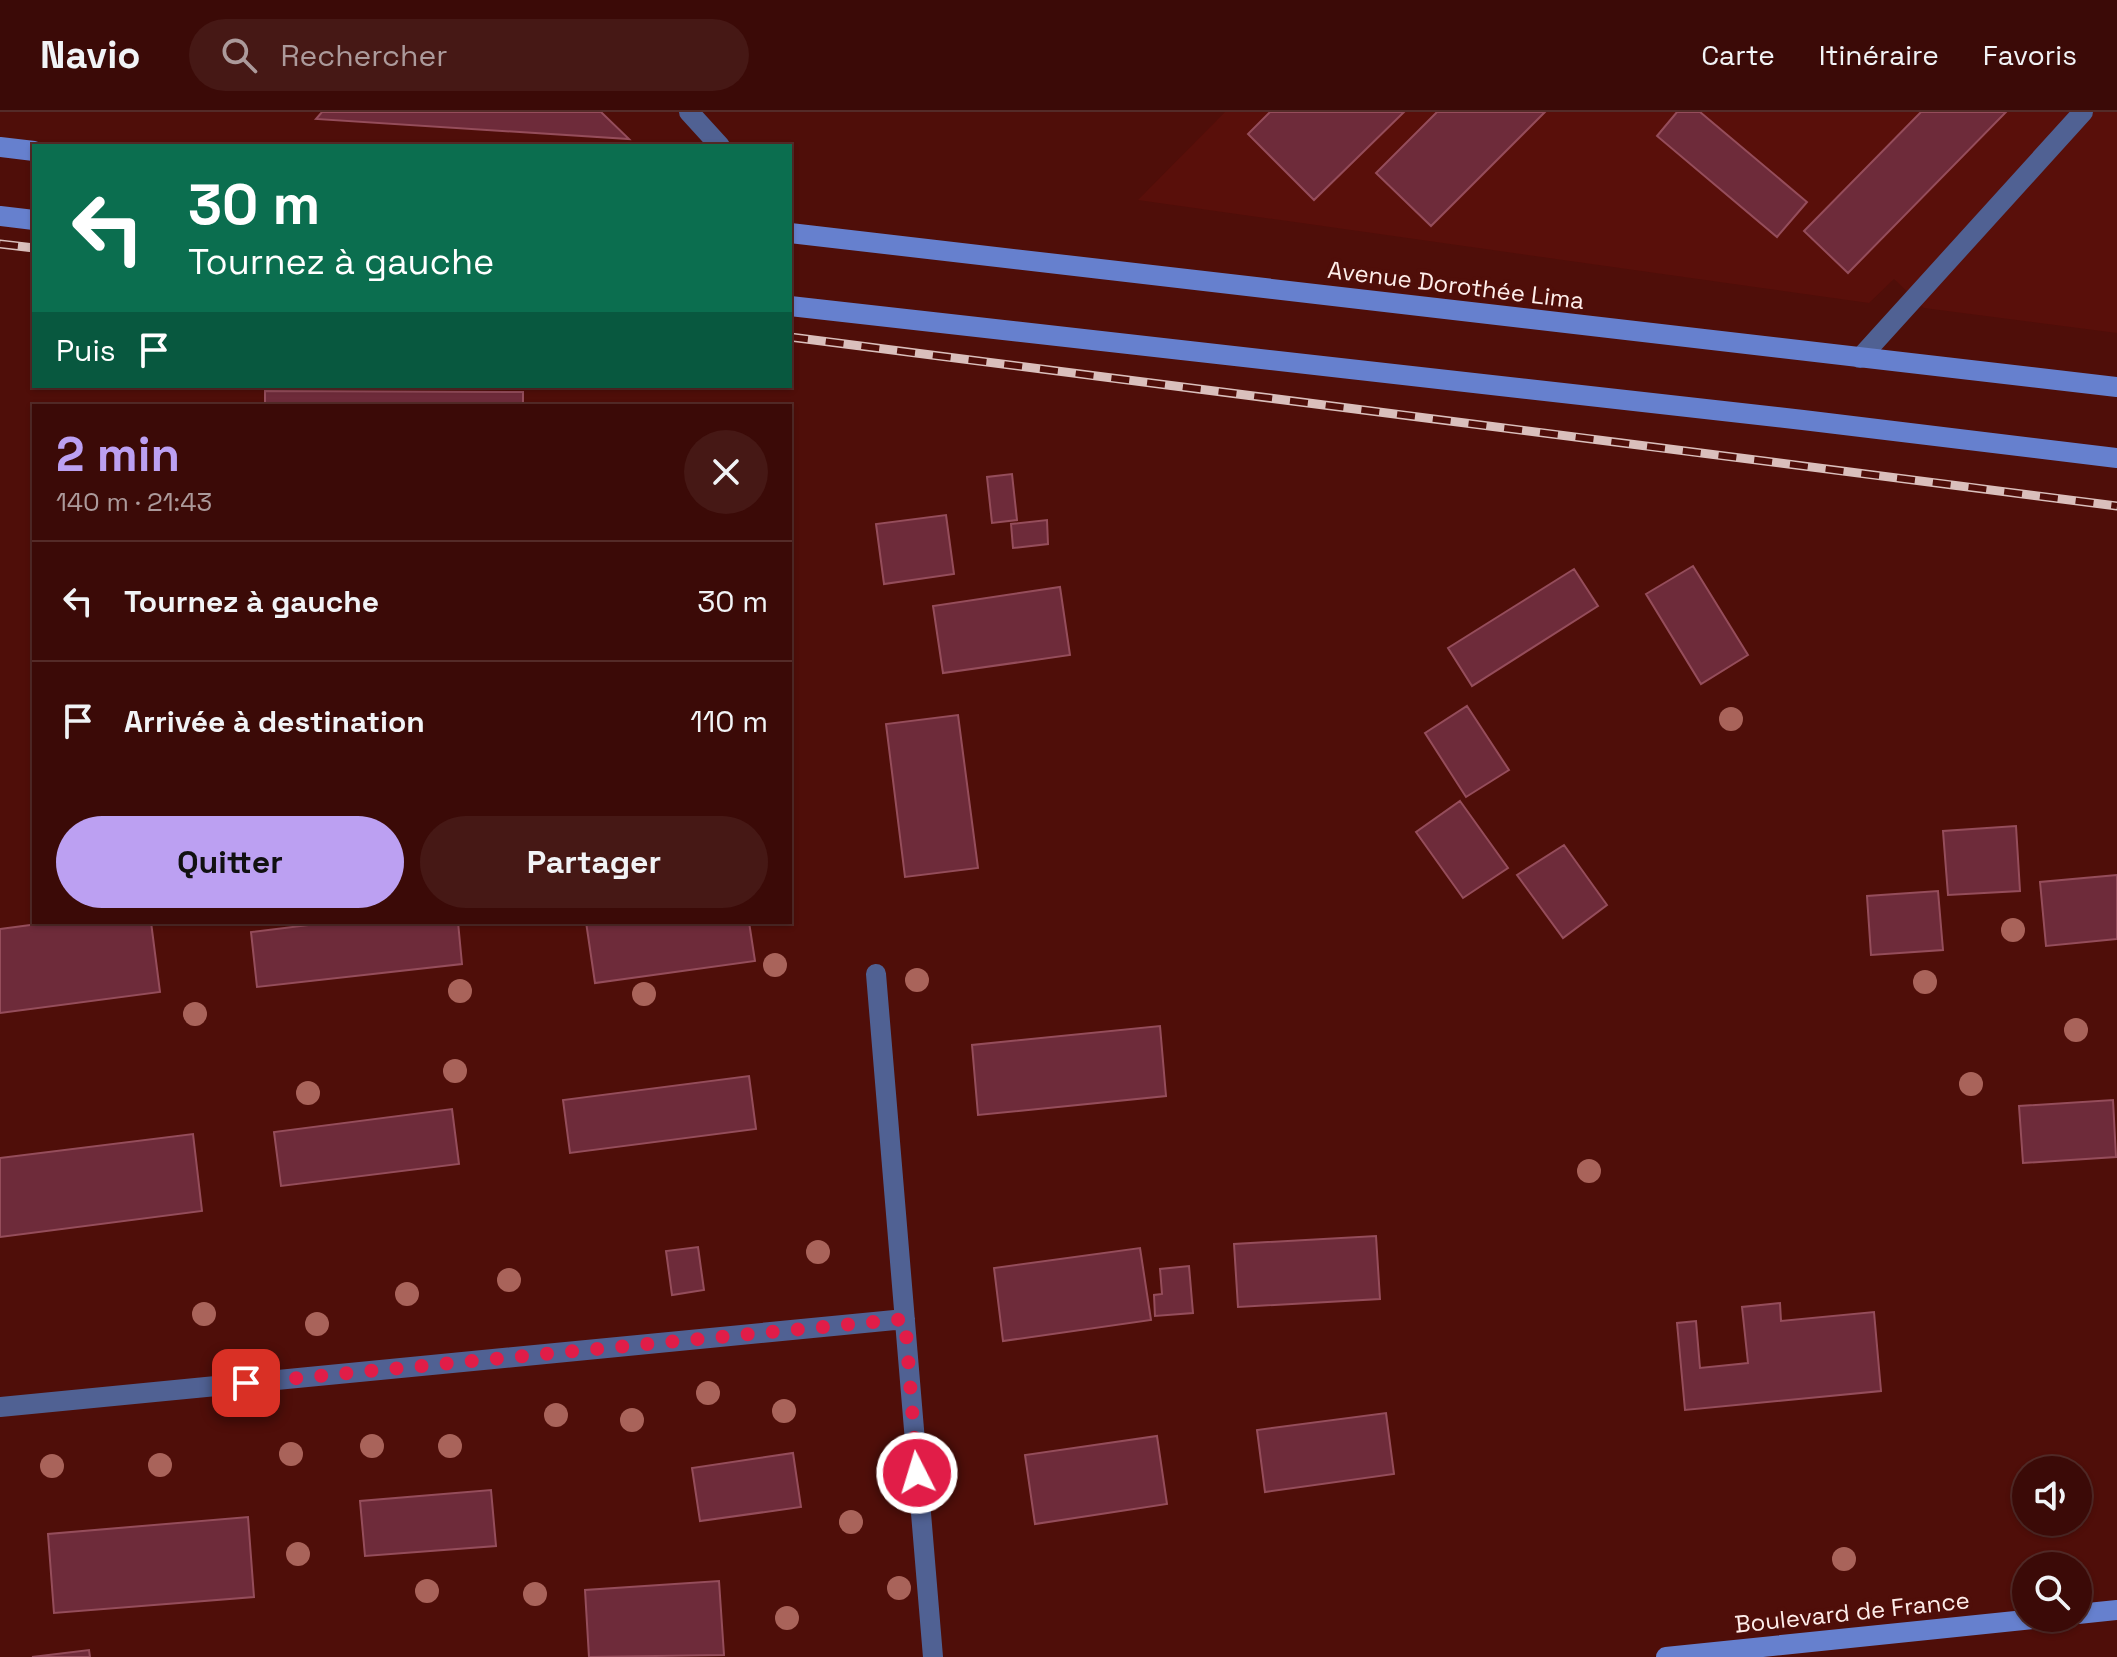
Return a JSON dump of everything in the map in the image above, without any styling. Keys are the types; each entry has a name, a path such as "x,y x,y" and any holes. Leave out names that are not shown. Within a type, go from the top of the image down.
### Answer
{"main road":[{"path":"0,147 32,151"},
{"path":"0,216 32,220"},
{"name":"Avenue Dorothée Lima","path":"794,230 2117,387"},
{"path":"792,306 1819,421 2117,458"},
{"path":"2092,1613 2117,1610"},
{"name":"Boulevard de France","path":"1666,1657 2012,1621"}],"street":[{"path":"689,112 718,144"},
{"path":"1860,358 2083,112"},
{"path":"876,974 933,1657"},
{"path":"0,1407 905,1319"}],"shaded area":[{"path":"1225,112 2117,112 2117,333 1924,308 1894,279 1869,303 1138,200"}],"building":[{"path":"322,112 601,112 629,139 316,119"},
{"path":"1270,112 1404,112 1314,200 1248,134"},
{"path":"1437,112 1545,112 1431,226 1376,173"},
{"path":"1677,112 1700,112 1807,202 1777,237 1657,136"},
{"path":"1921,112 2006,112 1848,273 1804,231"},
{"path":"265,391 523,392 523,404 265,404"},
{"path":"1012,474 1017,520 992,523 987,477"},
{"path":"946,515 954,574 884,584 876,524"},
{"path":"1047,520 1048,544 1013,548 1011,524"},
{"path":"1693,566 1748,655 1701,684 1646,594"},
{"path":"1574,569 1598,606 1472,686 1448,648"},
{"path":"1060,587 1070,655 943,673 933,606"},
{"path":"1467,706 1509,770 1466,797 1425,733"},
{"path":"958,715 978,868 905,877 886,724"},
{"path":"1460,801 1508,868 1463,898 1416,832"},
{"path":"2016,826 2020,891 1948,895 1943,831"},
{"path":"1564,845 1607,905 1563,938 1517,875"},
{"path":"2117,875 2117,939 2046,946 2040,882"},
{"path":"1938,891 1943,950 1871,955 1867,896"},
{"path":"38,924 151,924 160,992 0,1013 0,929"},
{"path":"317,924 458,924 462,964 257,987 251,932"},
{"path":"586,924 749,924 755,961 595,983"},
{"path":"1160,1026 1166,1096 978,1115 972,1045"},
{"path":"749,1076 756,1129 570,1153 563,1100"},
{"path":"2113,1100 2116,1157 2023,1163 2019,1106"},
{"path":"452,1109 459,1164 281,1186 274,1132"},
{"path":"193,1134 202,1211 0,1237 0,1158"},
{"path":"1376,1236 1380,1299 1238,1307 1234,1244"},
{"path":"698,1247 704,1290 672,1295 666,1251"},
{"path":"1140,1248 1151,1320 1003,1341 994,1268"},
{"path":"1189,1266 1193,1313 1155,1316 1154,1295 1162,1294 1160,1269"},
{"path":"1780,1303 1781,1321 1874,1312 1881,1391 1685,1410 1677,1323 1696,1321 1700,1368 1748,1363 1742,1307"},
{"path":"1386,1413 1394,1474 1265,1492 1257,1430"},
{"path":"1157,1436 1167,1504 1035,1524 1025,1455"},
{"path":"793,1453 801,1507 700,1521 692,1468"},
{"path":"491,1490 496,1546 365,1556 360,1501"},
{"path":"248,1517 254,1597 54,1613 48,1534"},
{"path":"719,1581 724,1655 589,1657 585,1590"},
{"path":"89,1650 90,1657 32,1657"}],"railway":[{"path":"0,244 32,248"},
{"path":"792,337 2117,506"}],"route":[{"path":"246,1383 905,1319 917,1473"}]}
